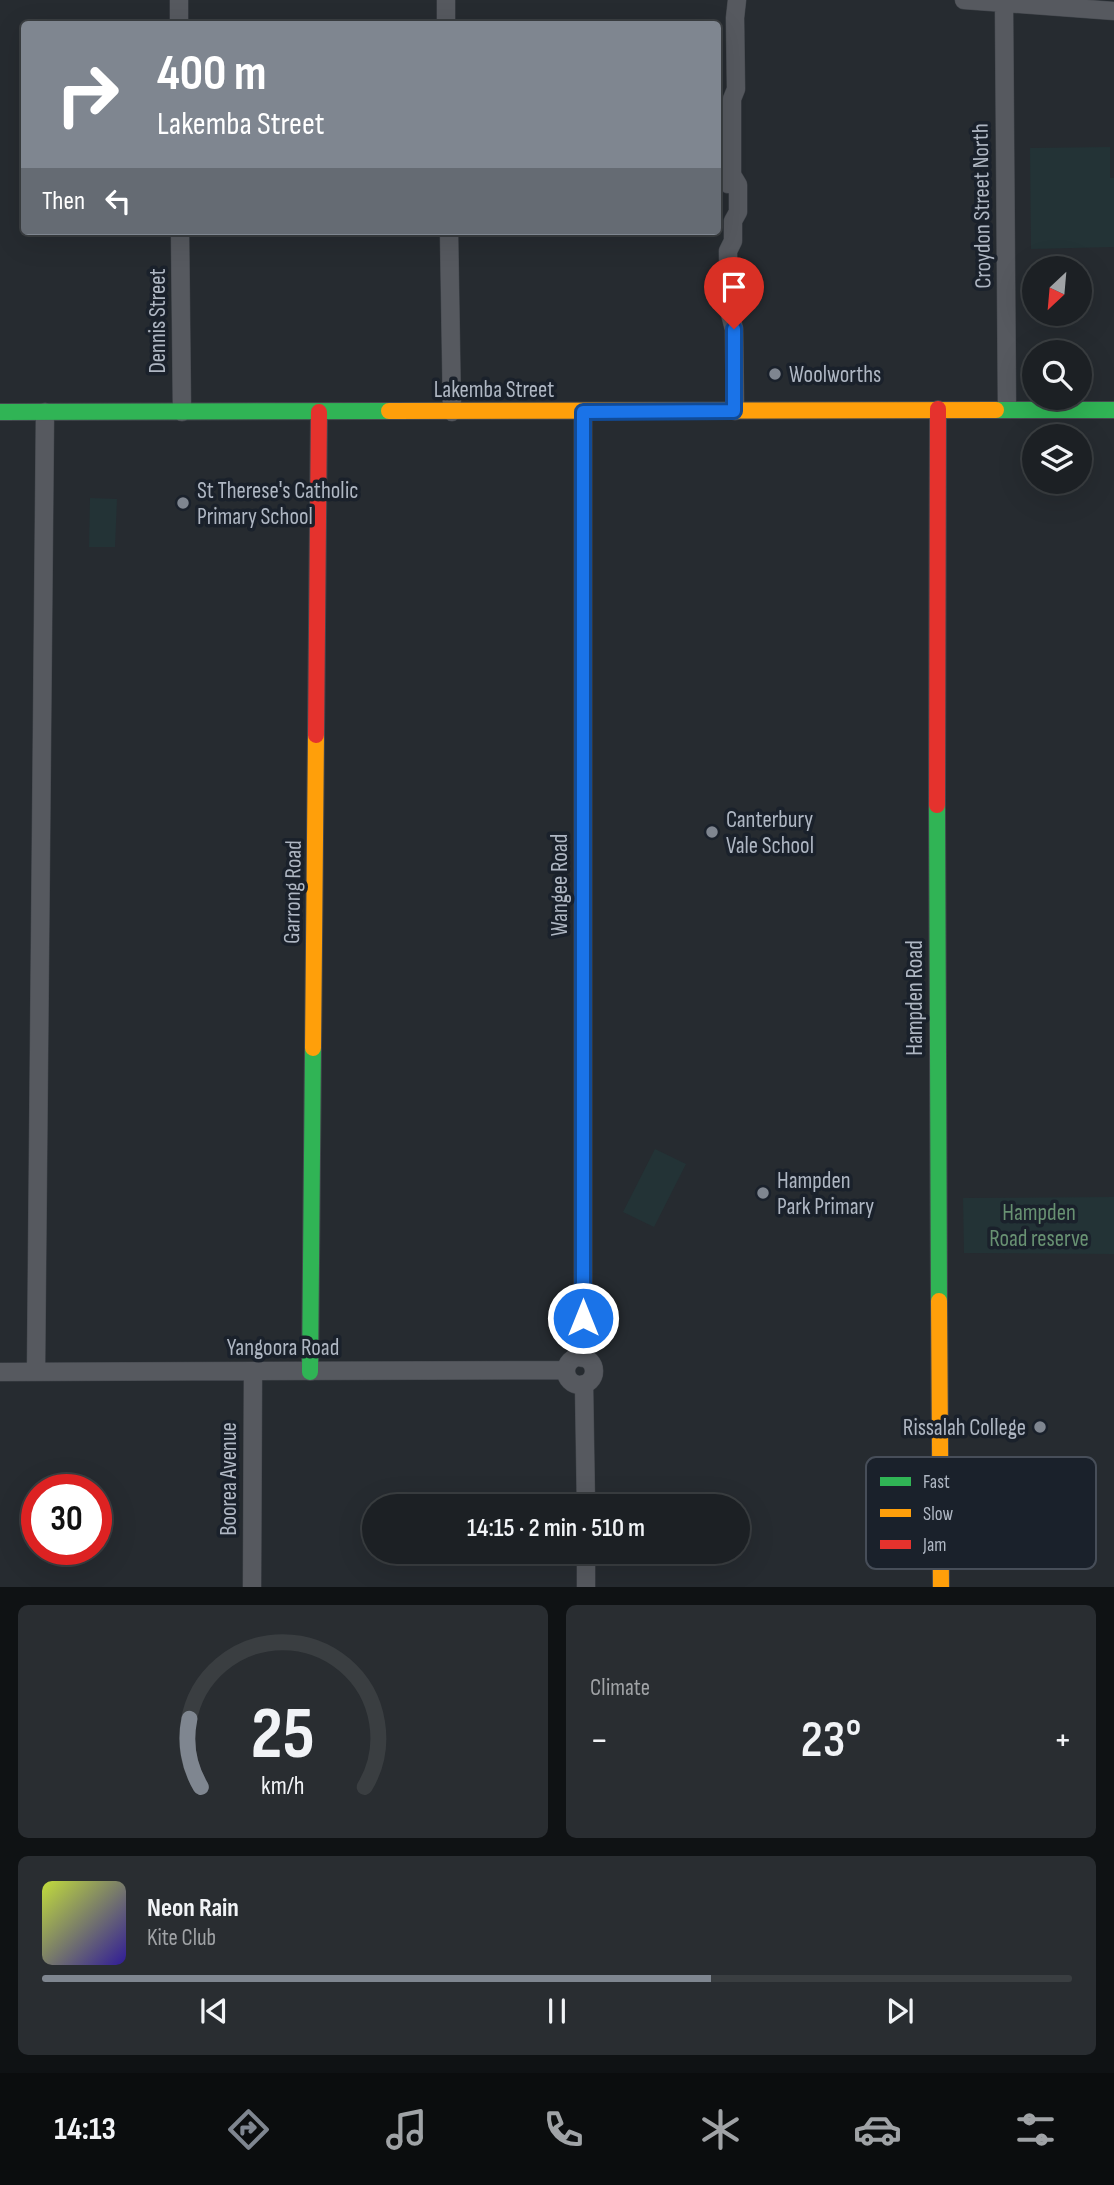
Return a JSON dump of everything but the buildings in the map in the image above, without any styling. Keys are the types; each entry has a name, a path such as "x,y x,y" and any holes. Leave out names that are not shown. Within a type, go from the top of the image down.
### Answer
{"street":[{"path":"179,0 179,21"},
{"path":"446,0 446,21"},
{"path":"726,0 727,88 732,99"},
{"path":"734,411 734,329 741,310 740,251 733,241 733,222 738,212 738,185 732,175 732,99 736,89 737,0"},
{"path":"964,0 1114,11"},
{"name":"Croydon Street North","path":"1004,4 1007,409"},
{"name":"Dennis Street","path":"180,235 182,412"},
{"path":"449,235 452,412"},
{"name":"Hampden Road","path":"938,410 937,1053 940,1457"},
{"name":"Lakemba Street","path":"0,412 1114,410"},
{"path":"36,1372 45,412"},
{"name":"Garrong Road","path":"310,1372 319,412"},
{"name":"Wangee Road","path":"583,412 583,1358"},
{"path":"583,1358 591,1363 594,1371 591,1379 584,1384 571,1381 566,1370 572,1360 583,1358"},
{"name":"Yangoora Road","path":"0,1372 566,1370"},
{"name":"Boorea Avenue","path":"252,1587 253,1372"},
{"path":"584,1384 586,1494"},
{"path":"586,1564 586,1587"},
{"name":"Hampden Road","path":"941,1569 941,1587"}],"green space":[{"path":"1110,147 1110,178 1114,178 1114,247 1031,249 1030,148"},
{"path":"90,498 117,499 115,547 89,547"},
{"path":"655,1149 686,1164 654,1227 623,1212"},
{"name":"Hampden Road reserve","path":"1114,1197 1114,1254 964,1253 963,1198"}],"traffic: fast":[{"path":"996,410 1114,410"},
{"path":"0,412 389,411"},
{"path":"937,805 939,1301"},
{"path":"310,1372 313,1048"}],"traffic: slow":[{"path":"389,411 996,410"},
{"path":"313,1048 316,735"},
{"path":"939,1301 940,1457"},
{"path":"941,1569 941,1587"}],"traffic: jam":[{"path":"937,805 938,409"},
{"path":"316,735 319,412"}],"place":[{"name":"Woolworths","path":"775,374"},
{"name":"St Therese's Catholic Primary School","path":"183,503"},
{"name":"Canterbury Vale School","path":"712,832"},
{"name":"Hampden Park Primary","path":"763,1193"},
{"name":"Rissalah College","path":"1040,1427"}],"route":[{"path":"583,1318 583,412 734,411 734,329"}]}
